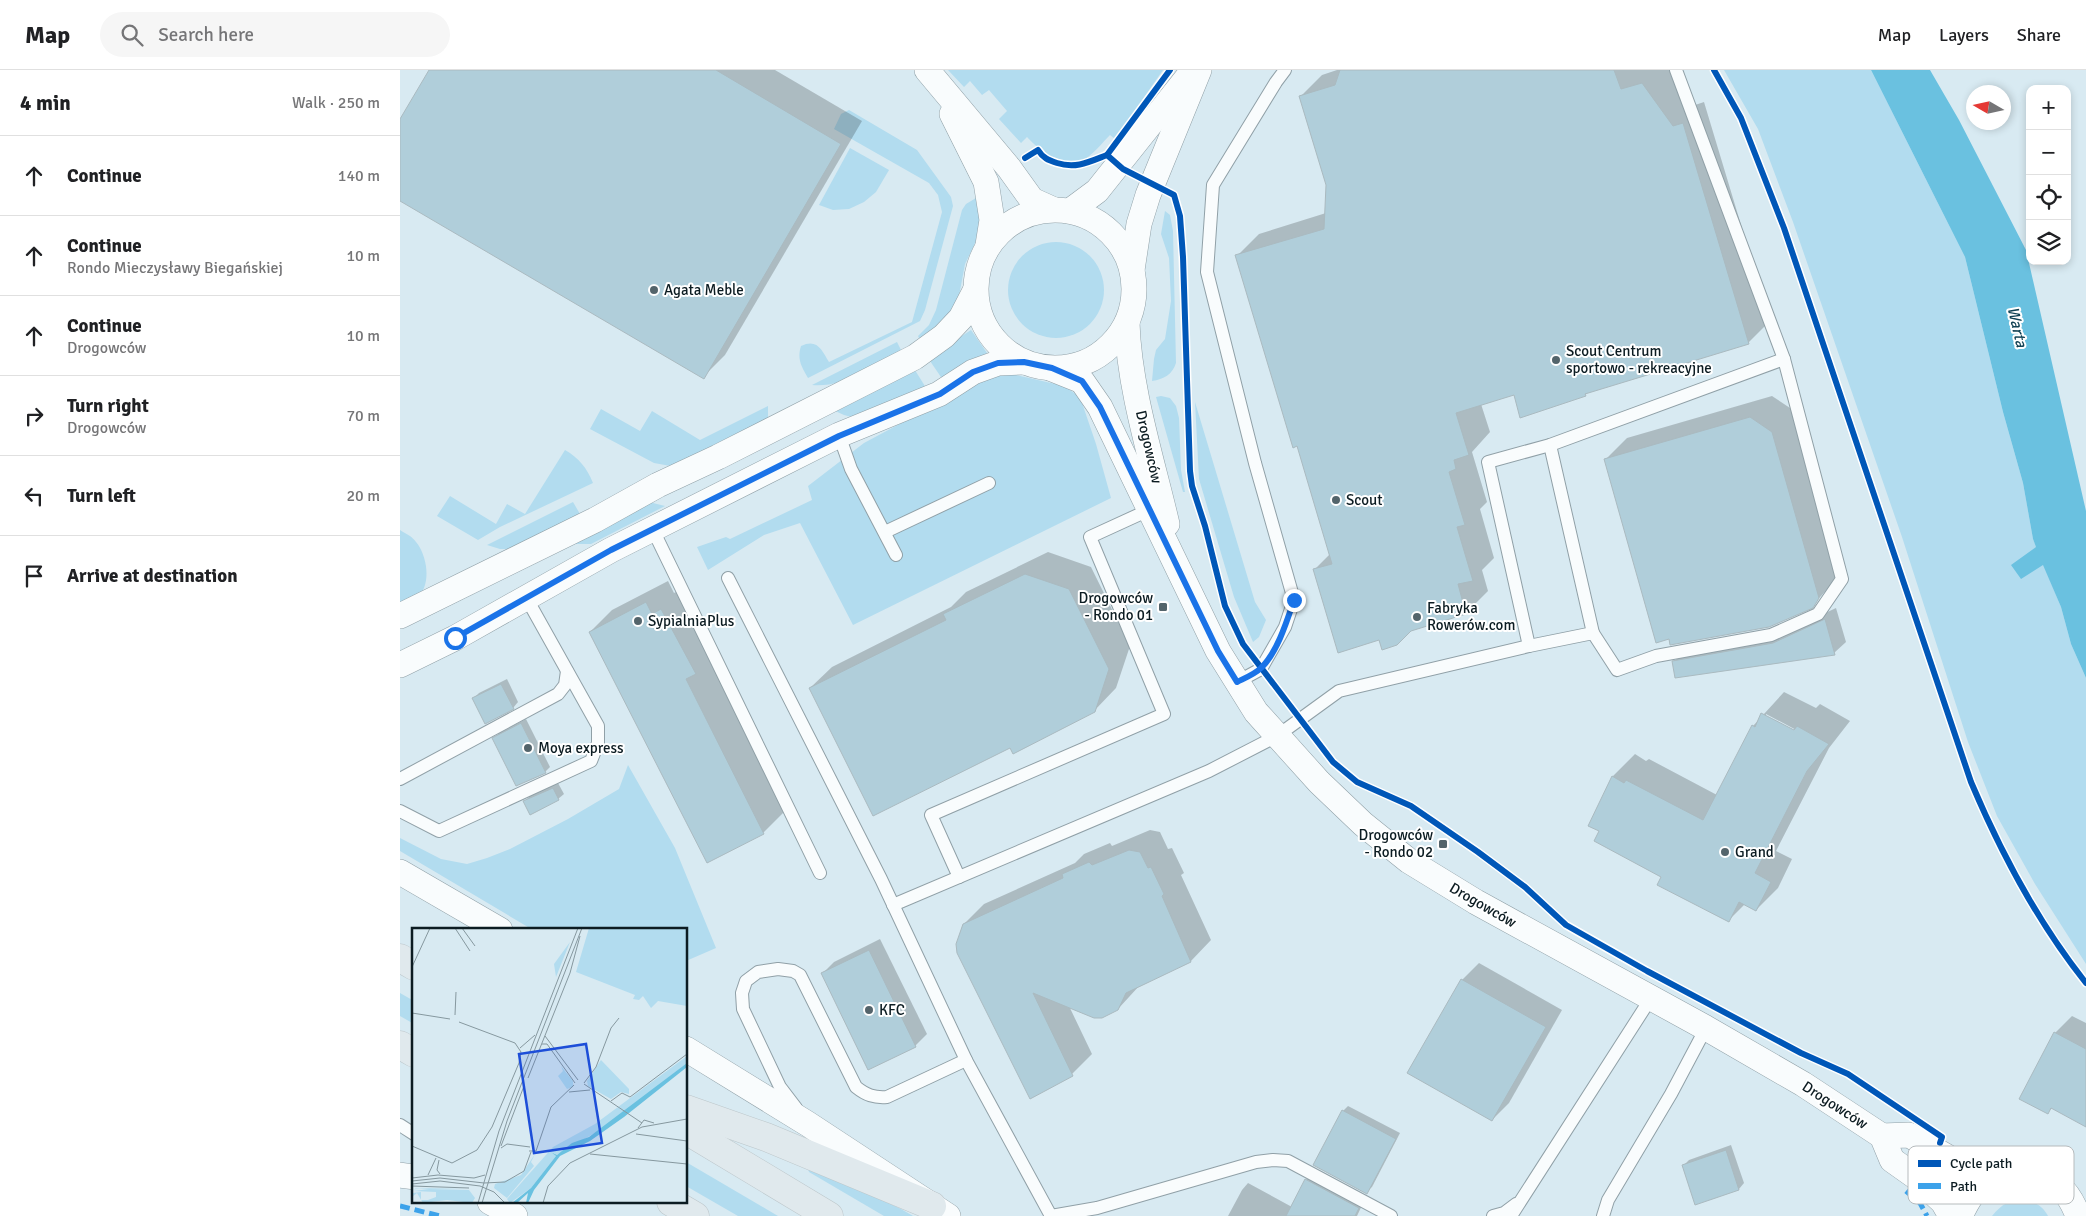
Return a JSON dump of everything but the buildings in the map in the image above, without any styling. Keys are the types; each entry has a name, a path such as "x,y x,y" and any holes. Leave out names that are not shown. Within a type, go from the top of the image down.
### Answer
{"main road":[{"path":"400,958 412,965"},
{"path":"400,1045 412,1052"},
{"path":"688,1110 766,1137 940,1211"},
{"path":"688,1131 829,1216"},
{"path":"674,1204 695,1216"}],"street":[{"path":"988,245 1005,227 1028,214 1061,210 1096,191 1194,70"},
{"path":"400,664 455,638 611,550 839,436 940,394 973,372 998,363 1024,362 1052,368 1082,364 1109,348 1127,322 1134,297 1132,270 1139,224 1148,195 1199,70"},
{"path":"930,74 1009,168 1032,200 1098,222 1120,243 1132,270"},
{"path":"930,74 986,182 992,220 988,245 976,275 975,291 982,321 998,346 1024,362"},
{"path":"400,616 915,357 944,336 962,318 975,291"},
{"name":"Drogowców","path":"1127,322 1128,348 1136,394 1178,571"},
{"name":"Drogowców","path":"1052,368 1082,381 1100,407 1218,651 1256,712 1319,782 1362,824 1410,861 1476,902 1706,1028 1803,1084 1882,1136 1892,1160 1908,1171"},
{"path":"400,872 497,928"},
{"path":"688,1050 808,1124 940,1211"},
{"name":"Drogowców","path":"1882,1136 1909,1135 1928,1146"},
{"path":"494,1204 515,1216"},
{"name":"Drogowców","path":"1944,1204 1950,1216"},
{"path":"1960,1216 1966,1204"},
{"name":"Drogowców","path":"2073,1204 2078,1216"}],"lane":[{"path":"1237,682 1261,668 1270,657 1285,627 1294,600 1255,463 1206,272 1213,185 1285,70"},
{"path":"1550,445 1594,633 1617,670 1656,656 1771,636 1818,614 1842,579 1784,360 1676,70"},
{"path":"1529,646 1488,462 1550,445 1784,360"},
{"path":"839,436 851,469 896,555"},
{"path":"885,532 989,483"},
{"path":"959,877 931,815 1164,714 1090,537 1149,510"},
{"path":"653,530 820,873"},
{"path":"728,578 893,905 966,1060 1051,1216 1097,1208 1256,1162 1273,1160 1288,1161 1391,1216"},
{"path":"400,811 439,830 591,761 598,743 598,726 527,599"},
{"path":"893,905 1210,771 1277,736 1339,691 1529,646 1594,633"},
{"path":"400,779 558,694 565,685 568,671"},
{"path":"808,1124 780,1087 743,1010 742,993 746,982 758,972 778,969 793,971 800,975 856,1087 865,1094 877,1098 887,1097 966,1060"},
{"path":"1511,1216 1651,998"},
{"path":"1603,1216 1608,1200 1671,1094 1706,1028"},
{"path":"400,1125 412,1133"},
{"path":"1493,1216 1504,1213 1520,1201"},
{"path":"1097,1208 1112,1216"}],"shaded area":[{"path":"948,70 1163,70 1115,139 1110,135 1088,157 1080,161 1071,162 1055,159 1027,137 1021,143 999,119 1007,111 989,90 982,95 970,81 964,87"},
{"path":"1724,70 1871,70 1965,257 2003,412 2023,483 2033,539 2061,607 2071,644 2086,678 2086,964 2035,884 1997,816 1968,742 1902,537 1793,222 1758,129"},
{"path":"849,110 917,150 951,197 953,206 925,310 920,321 808,378 800,362 801,346 811,343 815,344 829,362 912,322 942,212 938,195 929,183 834,129 841,114"},
{"path":"850,148 889,170 876,192 864,202 849,209 833,210 819,205"},
{"path":"981,195 983,217 978,237 965,264 959,296 947,318 920,340 918,336 929,325 936,310 962,210 966,204"},
{"path":"1165,211 1170,215 1173,231 1176,363 1167,376 1152,381 1156,350 1165,339 1171,301 1169,258 1161,234"},
{"path":"1056,242 1074,245 1090,256 1101,272 1104,290 1101,308 1090,324 1074,335 1056,338 1038,335 1022,324 1011,308 1008,290 1011,272 1022,256 1038,245"},
{"path":"971,330 987,353 943,380 928,358"},
{"path":"897,342 902,352 870,369 847,380 824,385 812,385"},
{"path":"913,367 928,391 855,418 833,410"},
{"path":"1012,374 1064,386 1080,397 1096,444 1111,498 853,625 800,523 764,535 708,570 697,547 726,537 730,539 812,500 808,486 864,443 991,375"},
{"path":"1156,397 1170,398 1176,406 1179,418 1181,470 1185,492 1183,492"},
{"path":"1195,402 1255,602 1266,620 1259,637 1253,642 1234,597 1199,479"},
{"path":"768,406 768,418 676,467 654,463 590,429 601,409 640,431 652,411 700,440"},
{"path":"565,450 582,464 593,483 500,527 478,540 437,516 450,496 496,524 507,504 525,514"},
{"path":"573,502 580,514 513,549 500,549 487,545"},
{"path":"649,502 665,506 591,544 566,544"},
{"path":"400,530 413,538 420,548 425,562 426,577 425,585 418,597 400,606"},
{"path":"628,765 675,848 716,948 688,960 688,928 530,928 400,851 400,838 441,859 467,864 510,849 568,819 619,789"},
{"path":"400,993 412,1000 412,1023 400,1016"},
{"path":"688,1163 778,1216 738,1216 688,1187"},
{"path":"812,1166 913,1216 884,1216 809,1172 808,1169"},
{"path":"2005,1204 2036,1204 2048,1216 1992,1216"}],"water":[{"name":"Warta","path":"1871,70 1930,70 1959,120 2026,250 2026,265 2029,265 2086,511 2086,678 2071,644 2061,607 2043,565 2021,579 2011,565 2036,547 2023,483 2003,412 1965,257"}],"marked path":[{"path":"1921,1204 1927,1216"},
{"path":"400,1206 440,1216"}],"cycle path":[{"path":"1107,155 1170,70"},
{"path":"1714,70 1741,118 1784,228 1971,782 1995,835 2036,912 2086,983"},
{"path":"1025,158 1038,150 1048,160 1064,165 1076,165 1107,155 1123,169 1174,195 1180,216 1183,257 1190,471 1192,486 1205,526 1225,606 1243,644 1333,762 1357,782 1411,806 1478,852 1525,887 1566,925 1647,971 1801,1053 1848,1074 1942,1137 1940,1143"}],"place":[{"name":"Agata Meble","path":"654,290"},
{"name":"Scout Centrum sportowo - rekreacyjne","path":"1556,360"},
{"name":"Scout","path":"1336,500"},
{"name":"Drogowców - Rondo 01","path":"1163,607"},
{"name":"Fabryka Rowerów.com","path":"1417,617"},
{"name":"SypialniaPlus","path":"638,621"},
{"name":"Moya express","path":"528,748"},
{"name":"Drogowców - Rondo 02","path":"1443,844"},
{"name":"Grand","path":"1725,852"},
{"name":"KFC","path":"869,1010"}],"route":[{"path":"455,638 611,550 839,436 940,394 973,372 998,363 1024,362 1052,368 1082,381 1100,407 1218,651 1237,682 1261,668 1270,657 1285,627 1294,600"}]}
